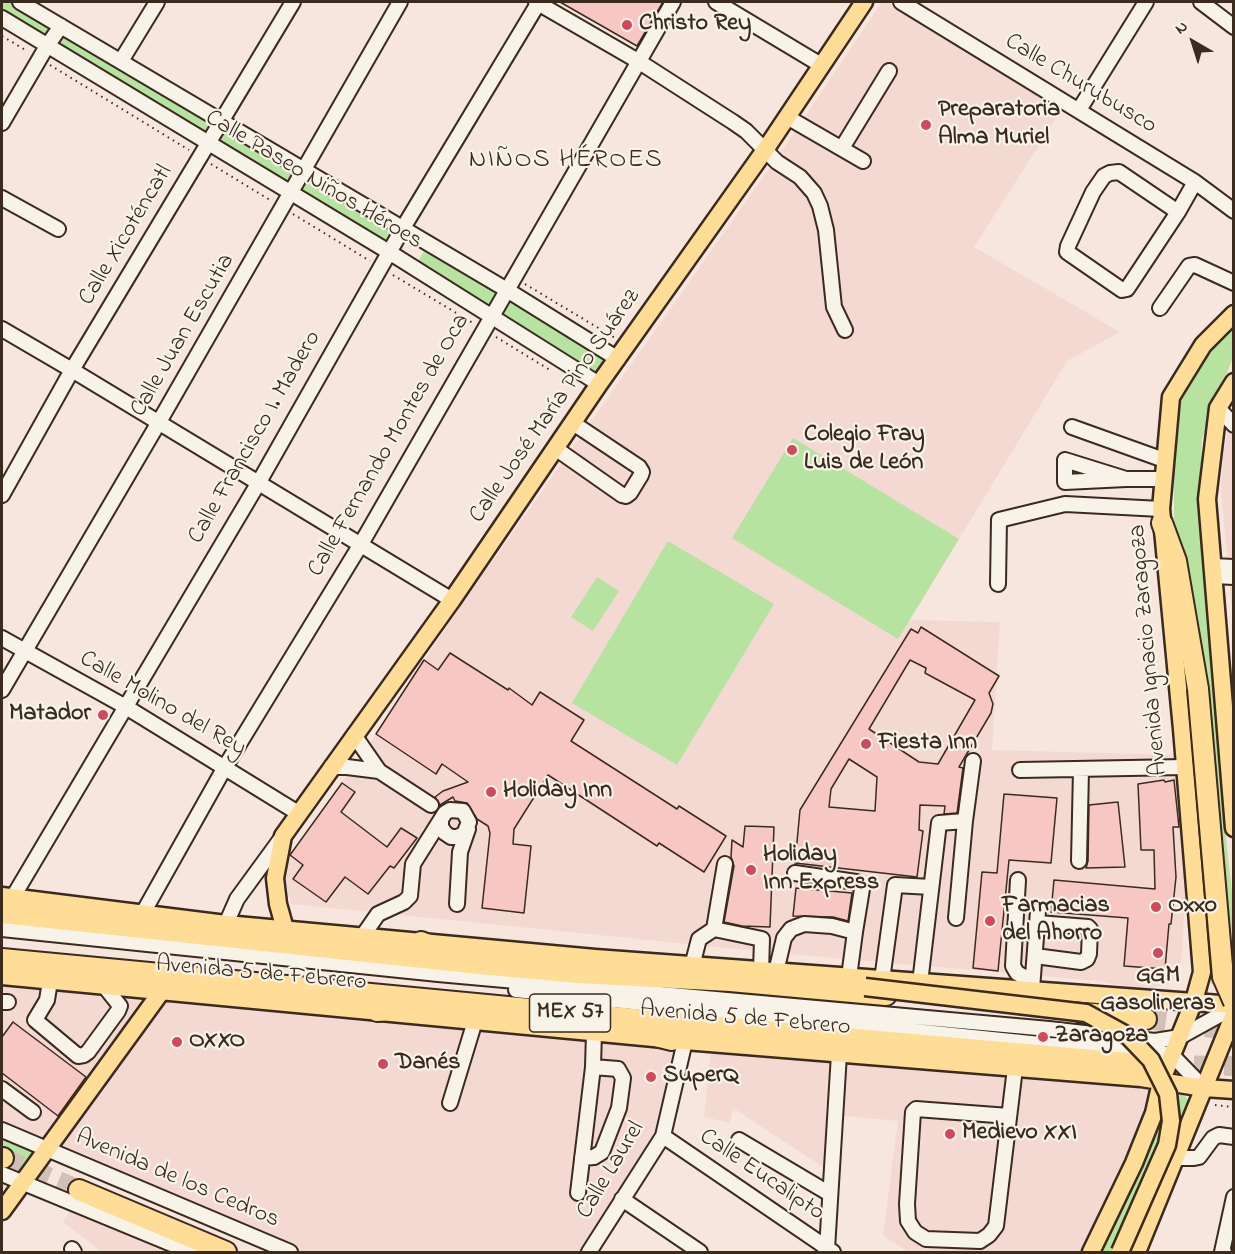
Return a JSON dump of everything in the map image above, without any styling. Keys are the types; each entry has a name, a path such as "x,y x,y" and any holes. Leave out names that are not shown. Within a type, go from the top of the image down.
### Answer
{"highway":[{"path":"1162,516 1176,561 1193,649 1223,977 1233,1006"},
{"name":"Avenida 5 de Febrero","path":"2,913 479,964 579,973 730,981 1146,1019"},
{"path":"421,942 479,964"},
{"name":"Avenida 5 de Febrero","path":"2,959 1138,1064"},
{"path":"579,973 640,962"},
{"path":"377,1011 461,1003"},
{"path":"567,1013 679,1040"},
{"path":"79,1191 226,1252"}],"main road":[{"name":"Calle José María Pino Suárez","path":"285,929 278,904 275,878 283,836 452,600 598,384 765,150 864,2"},
{"name":"Avenida Ignacio Zaragoza","path":"1091,1252 1150,1123 1161,1082 1194,1001 1202,972 1162,516 1164,460 1171,397 1203,345 1233,314"},
{"path":"1233,382 1218,408 1207,499 1233,828"},
{"path":"1182,729 1187,741 1196,751 1210,751 1219,744 1222,738 1223,713"},
{"path":"6,898 221,928 285,929"},
{"name":"Avenida 5 de Febrero","path":"6,898 226,924 640,962 882,980 1032,986 1233,1006"},
{"path":"774,972 865,987 1086,1013 1128,1036 1150,1060 1168,1094 1171,1120 1167,1145 1120,1252"},
{"name":"Avenida 5 de Febrero","path":"2,976 679,1040 1141,1078 1204,1089 1233,1090"},
{"path":"2,1211 161,992"},
{"path":"1137,1252 1233,1014"}],"street":[{"name":"Calle Paseo Niños Héroes","path":"20,2 507,290 618,359"},
{"path":"122,62 157,2"},
{"name":"Calle Xicoténcatl","path":"2,495 72,370 293,2"},
{"name":"Calle Juan Escutia","path":"2,690 292,194 400,2"},
{"path":"538,2 638,61 733,122 777,162 800,177 814,193 820,206 826,230 834,307 845,330"},
{"name":"Calle Francisco I. Madero","path":"6,898 126,707 259,482 380,267 538,2"},
{"name":"Calle Fernando Montes de Oca","path":"143,913 225,767 361,544 673,2"},
{"path":"717,2 821,65"},
{"name":"Calle Churubusco","path":"901,2 1195,182 1233,211"},
{"path":"1079,110 1146,2"},
{"path":"1201,2 1230,21"},
{"name":"Calle Paseo Niños Héroes","path":"2,18 389,252 598,384"},
{"path":"2,123 61,26"},
{"path":"842,148 889,71"},
{"path":"787,117 863,160"},
{"path":"1178,212 1119,172 1110,173 1104,176 1093,192 1067,252 1122,290 1127,289 1178,212 1195,182"},
{"path":"2,198 58,229"},
{"path":"1160,308 1189,266 1195,265 1233,283"},
{"path":"2,332 72,370 452,600"},
{"path":"1218,408 1233,425"},
{"path":"555,448 622,495 626,496 630,493 641,475 642,471 639,467 573,423"},
{"path":"1072,427 1164,460"},
{"path":"1126,479 1164,479"},
{"path":"998,584 997,524 999,520 1065,504 1162,516"},
{"path":"1212,571 1233,567"},
{"path":"1212,571 1233,577"},
{"name":"Calle Molino del Rey","path":"2,638 126,707 298,813"},
{"path":"354,735 379,771 439,812 457,809 463,811 469,822 460,852 457,904"},
{"path":"956,918 973,761"},
{"path":"331,767 379,771"},
{"path":"1020,770 1184,767"},
{"path":"1079,861 1081,770"},
{"path":"439,812 441,827 451,837 464,834 468,828"},
{"path":"362,937 378,915 404,902 410,896 413,864 439,812"},
{"path":"920,982 939,823 965,821"},
{"name":"Calle José María Pino Suárez","path":"226,924 237,899 283,836"},
{"path":"714,929 724,864"},
{"path":"795,873 856,882 860,885 862,889 849,977"},
{"path":"1018,880 1013,966 1017,973 1032,986"},
{"path":"882,980 895,885 931,887"},
{"path":"1032,986 1038,917 1090,929 1089,954 1087,959 1081,962 1035,956"},
{"path":"774,972 784,938 791,929 804,924 832,926 855,932"},
{"path":"2,929 438,974 1049,1029 1155,1041 1180,1037 1233,1006"},
{"path":"692,966 699,939 714,929 762,939 774,972"},
{"path":"2,938 1050,1045 1151,1052 1172,1055 1204,1089"},
{"path":"50,981 47,1000 35,1020 78,1056 88,1052 120,1006 105,987"},
{"path":"1172,1055 1233,1006"},
{"path":"450,1103 475,1021"},
{"path":"578,1193 593,1067 594,1032"},
{"name":"Calle Laurel","path":"589,1252 663,1136 679,1040"},
{"path":"828,1251 839,1054"},
{"path":"582,1158 594,1157 602,1152 619,1108 623,1078 618,1069 593,1067"},
{"path":"1009,1116 916,1108 913,1112 907,1204 908,1221 915,1232 926,1239 980,1240 989,1235 996,1226 1015,1068"},
{"path":"2,1089 33,1112"},
{"name":"Avenida de los Cedros","path":"2,1130 290,1252"},
{"path":"1176,1158 1199,1156 1213,1138 1219,1135 1233,1137"},
{"name":"Calle Eucalipto","path":"663,1136 828,1251"},
{"path":"739,1140 830,1194"},
{"path":"2,1163 22,1182 191,1252"},
{"path":"1222,1252 1233,1197"},
{"path":"622,1199 700,1252"}],"path":[{"path":"2,36 552,372"}],"shaded area":[{"path":"882,2 887,2 1061,111 974,247 1120,332 1067,361 910,620 1000,622 992,750 1173,755 1185,890 1182,955 1178,974 1168,984 1143,990 1098,981 777,953 291,904 286,883 290,855 376,734 447,626 790,139"},
{"path":"1230,420 1234,422 1233,623 1221,489 1223,454"},
{"path":"2,976 685,1041 663,1136 589,1252 290,1252 2,1130"},
{"path":"712,1043 1161,1082 1091,1252 908,1252 883,1235 898,1121 835,1115 832,1173 733,1108 730,1123 704,1117"},
{"path":"74,1203 191,1252 102,1252 63,1222"}],"green space":[{"path":"2,2 20,2 403,228 389,252 2,18"},
{"path":"425,249 612,352 598,374 415,267"},
{"path":"1233,314 1233,357 1202,439 1199,515 1233,901 1233,987 1211,984 1201,837 1174,542 1174,479 1179,394"},
{"path":"793,438 959,539 898,639 732,538"},
{"path":"668,541 774,604 677,765 572,703"},
{"path":"597,577 619,591 593,631 571,617"},
{"path":"1169,1094 1183,1094 1190,1102 1127,1252 1102,1252"},
{"path":"2,1130 45,1149 22,1182 2,1174"}],"building":[{"name":"Christo Rey","path":"560,2 663,2 637,46"},
{"name":"Fiesta Inn","path":"921,627 999,676 989,693 993,704 991,713 959,767 963,768 957,813 944,814 945,806 920,805 919,830 923,831 917,877 795,863 800,810 911,629 918,633","holes":["910,660 926,668 925,673 975,700 938,764 919,762 869,729","849,759 877,777 875,811 829,807 831,789"]},
{"path":"450,653 508,690 509,688 532,705 540,692 584,720 571,741 677,809 679,806 726,836 704,872 659,843 657,846 548,775 514,829 513,844 531,846 524,913 482,908 490,833 488,826 477,819 467,803 455,801 453,797 440,805 435,797 443,791 468,782 442,764 436,774 376,734 424,660 438,670"},
{"path":"1164,780 1165,782 1174,780 1179,827 1173,827 1176,877 1165,969 1124,966 1128,918 1051,912 1054,880 1155,889 1154,850 1141,850 1138,784"},
{"path":"342,783 355,792 341,812 387,847 401,828 417,838 394,868 390,866 368,894 345,877 326,902 293,879 303,865 290,855"},
{"path":"1004,794 1057,798 1051,863 1009,860 998,971 973,968 982,872 997,873"},
{"path":"1118,802 1125,867 1086,868 1089,805"},
{"name":"Holiday Inn Express","path":"745,826 774,827 770,927 742,926 724,922 734,866 731,857 732,840 743,847"},
{"path":"796,888 852,893 848,921 833,917 793,916"},
{"path":"13,1022 86,1077 58,1116 2,1073 2,1037"}],"tunnel":[{"path":"1146,1019 1234,1031"},
{"path":"1164,1065 1234,1066"},
{"path":"3,1158 79,1190"}],"place":[{"name":"Christo Rey","path":"627,25"},
{"name":"Preparatoria Alma Muriel","path":"926,125"},
{"name":"Colegio Fray Luis de León","path":"792,450"},
{"name":"Matador","path":"103,715"},
{"name":"Fiesta Inn","path":"866,744"},
{"name":"Holiday Inn","path":"491,792"},
{"name":"Holiday Inn Express","path":"751,870"},
{"name":"Oxxo","path":"1156,907"},
{"name":"Farmacias del Ahorro","path":"990,921"},
{"name":"GGM Gasolineras","path":"1158,953"},
{"name":"Zaragoza","path":"1043,1037"},
{"name":"OXXO","path":"177,1042"},
{"name":"Danés","path":"383,1064"},
{"name":"SuperQ","path":"651,1077"},
{"name":"Medievo XXI","path":"950,1134"}],"district":[{"name":"NIÑOS HÉROES","path":"566,162"}]}
